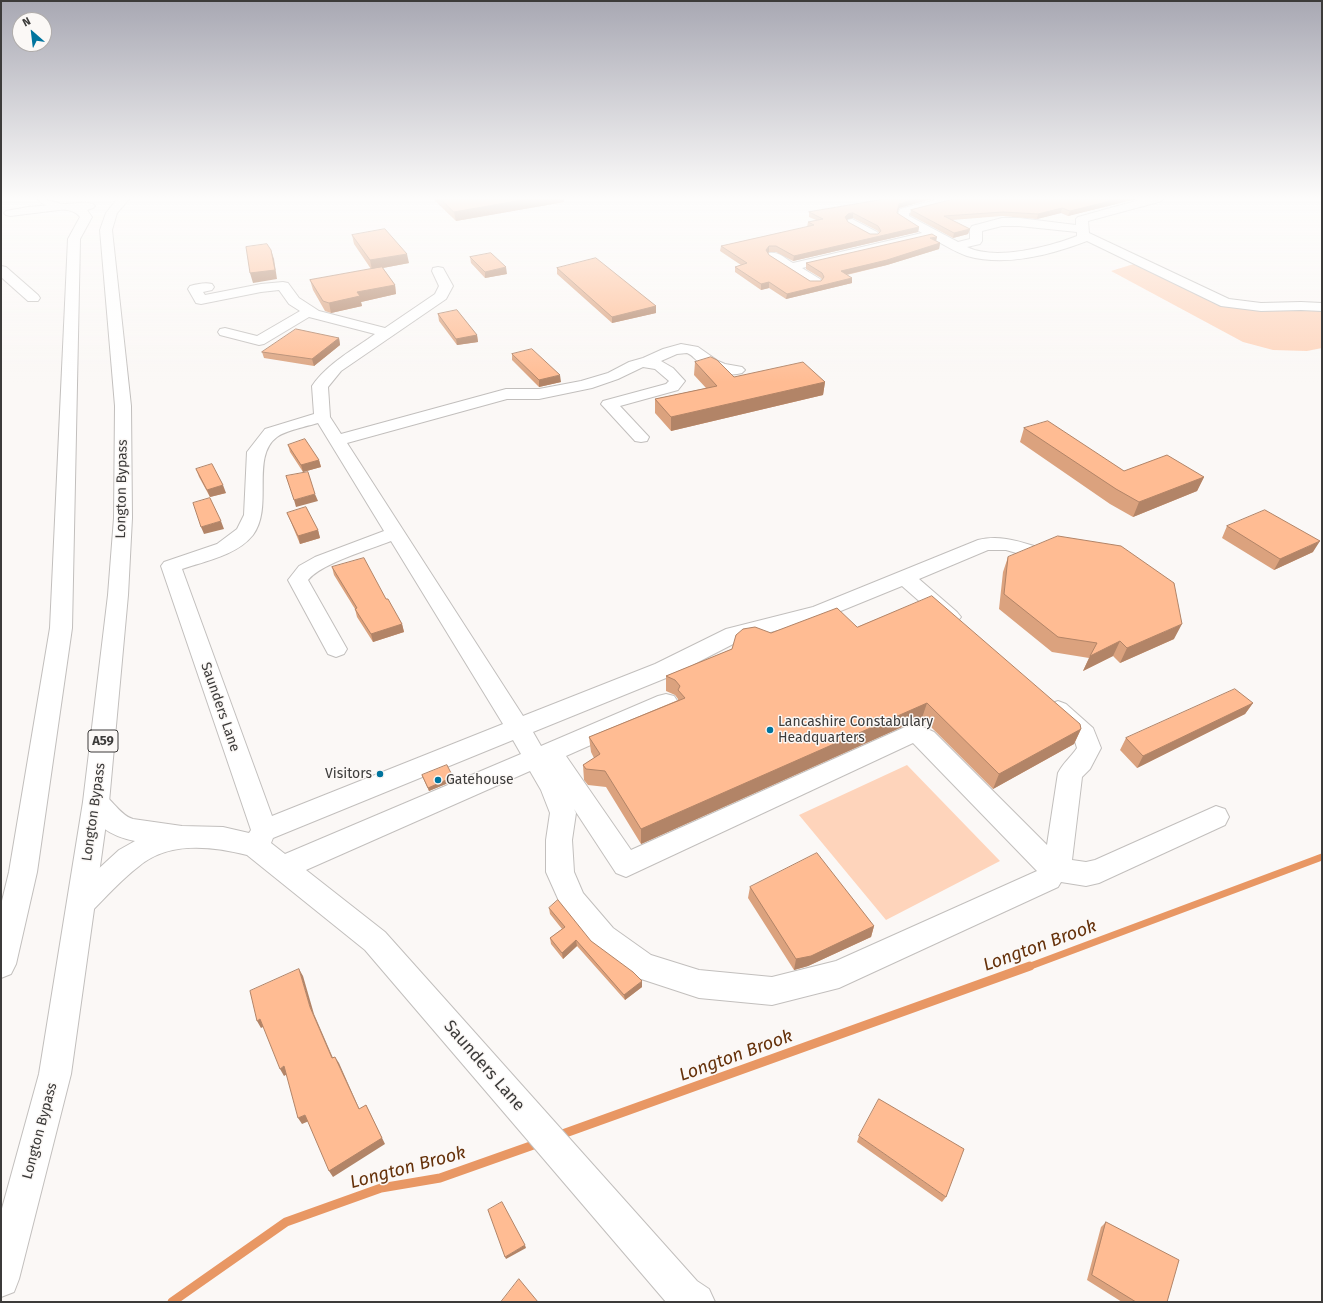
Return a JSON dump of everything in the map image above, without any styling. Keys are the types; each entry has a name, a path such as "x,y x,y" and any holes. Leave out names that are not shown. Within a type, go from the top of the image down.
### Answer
{"main road":[{"path":"1,964 23,872 61,628 73,260"},
{"name":"Longton Bypass","path":"1,1279 54,1074 96,802 118,595 123,518 123,406 109,260"},
{"path":"779,260 815,282"},
{"path":"791,267 814,260"},
{"path":"1143,260 1226,303 1267,307 1302,304 1322,307"},
{"path":"1,270 33,298"},
{"path":"438,271 446,286 441,296 336,368 320,386 322,417 518,728 543,755 626,865 914,732 925,738 1053,869 1086,874 1099,871 1216,817"},
{"path":"207,287 195,289 201,300 261,288 283,286 294,301 314,314 387,333"},
{"path":"226,332 259,341 309,311"},
{"path":"337,441 514,392 539,394 613,376 676,350 686,349 696,352 719,368 737,370"},
{"path":"641,437 609,404 672,387 676,384 677,381 665,368 646,362"},
{"name":"Saunders Lane","path":"322,417 271,433 256,452 253,515 245,532 224,548 171,566 260,838 282,868 375,941 684,1294 696,1302"},
{"path":"336,649 298,580 306,570 322,561 395,533"},
{"path":"260,838 518,728 663,670 734,634 819,612 985,544 1007,544 1027,550"},
{"path":"904,577 971,635"},
{"path":"543,755 563,814 559,840 560,872 572,901 603,937 642,966 699,984 772,991 839,974 1048,879 1058,861 1070,773 1081,762 1089,748 1085,734 1043,697"},
{"path":"282,868 666,702"},
{"name":"Saunders Lane","path":"96,802 108,817 122,827 133,830 182,837 260,838"},
{"name":"Saunders Lane","path":"81,903 129,858 150,846 182,837"}],"shaded area":[{"path":"1137,263 1220,302 1322,309 1322,348 1307,351 1273,350 1243,342 1111,271"},
{"path":"907,765 1000,861 886,920 799,815"}],"building":[{"path":"248,260 273,260 275,270 250,273"},
{"path":"473,260 498,260 506,267 485,272"},
{"path":"589,260 598,260 656,306 612,317 557,268"},
{"path":"742,260 777,260 810,281 821,281 824,277 822,273 806,263 820,260 888,260 841,271 852,278 787,294 769,282 761,284 735,267 747,263"},
{"path":"382,267 395,285 357,292 360,296 329,303 323,301 310,280"},
{"path":"457,310 477,335 456,339 438,314"},
{"path":"296,329 339,338 312,359 262,352"},
{"path":"532,349 560,375 539,380 512,354"},
{"path":"711,357 717,360 734,377 803,362 825,382 671,417 655,399 717,386 695,362"},
{"path":"1048,421 1124,471 1167,455 1204,477 1139,502 1116,489 1024,428"},
{"path":"305,439 319,460 301,465 288,445"},
{"path":"212,464 223,485 207,490 196,469"},
{"path":"308,472 315,494 294,500 286,476"},
{"path":"210,498 221,521 201,527 193,503"},
{"path":"306,507 318,530 298,536 287,513"},
{"path":"1265,510 1320,541 1280,559 1227,526"},
{"path":"1058,536 1121,546 1174,583 1182,624 1127,648 1120,641 1090,656 1097,643 1058,637 1004,594 1008,557"},
{"path":"364,558 386,599 388,599 402,624 371,634 355,609 357,608 332,567"},
{"name":"Lancashire Constabulary Headquarters","path":"932,596 1080,724 1081,729 999,774 927,703 641,829 605,771 586,769 583,765 600,754 589,737 685,698 678,690 680,686 675,680 666,676 732,649 736,635 743,629 755,627 771,633 837,608 857,627"},
{"path":"1235,689 1253,703 1143,756 1126,738"},
{"path":"447,765 453,777 428,788 422,775"},
{"path":"817,853 874,926 811,956 796,959 750,887"},
{"path":"558,900 591,941 633,972 642,981 624,995 576,940 562,953 550,938 565,927 549,908"},
{"path":"299,969 310,1007 332,1058 335,1057 359,1109 366,1105 382,1138 329,1171 305,1115 298,1118 284,1066 280,1069 260,1019 257,1021 250,991"},
{"path":"879,1099 964,1149 946,1197 859,1136"},
{"path":"502,1202 525,1245 505,1257 488,1210"},
{"path":"1106,1222 1179,1260 1167,1302 1136,1302 1092,1275"},
{"path":"519,1279 538,1302 501,1302"}],"waterway":[{"name":"Longton Brook","path":"1028,967 1322,857"},
{"name":"Longton Brook","path":"557,1136 1030,966"},
{"name":"Longton Brook","path":"172,1302 286,1222 381,1188 440,1178 539,1143"}],"place":[{"name":"Lancashire Constabulary Headquarters","path":"770,730"},
{"name":"Visitors","path":"380,774"},
{"name":"Gatehouse","path":"438,780"}]}
